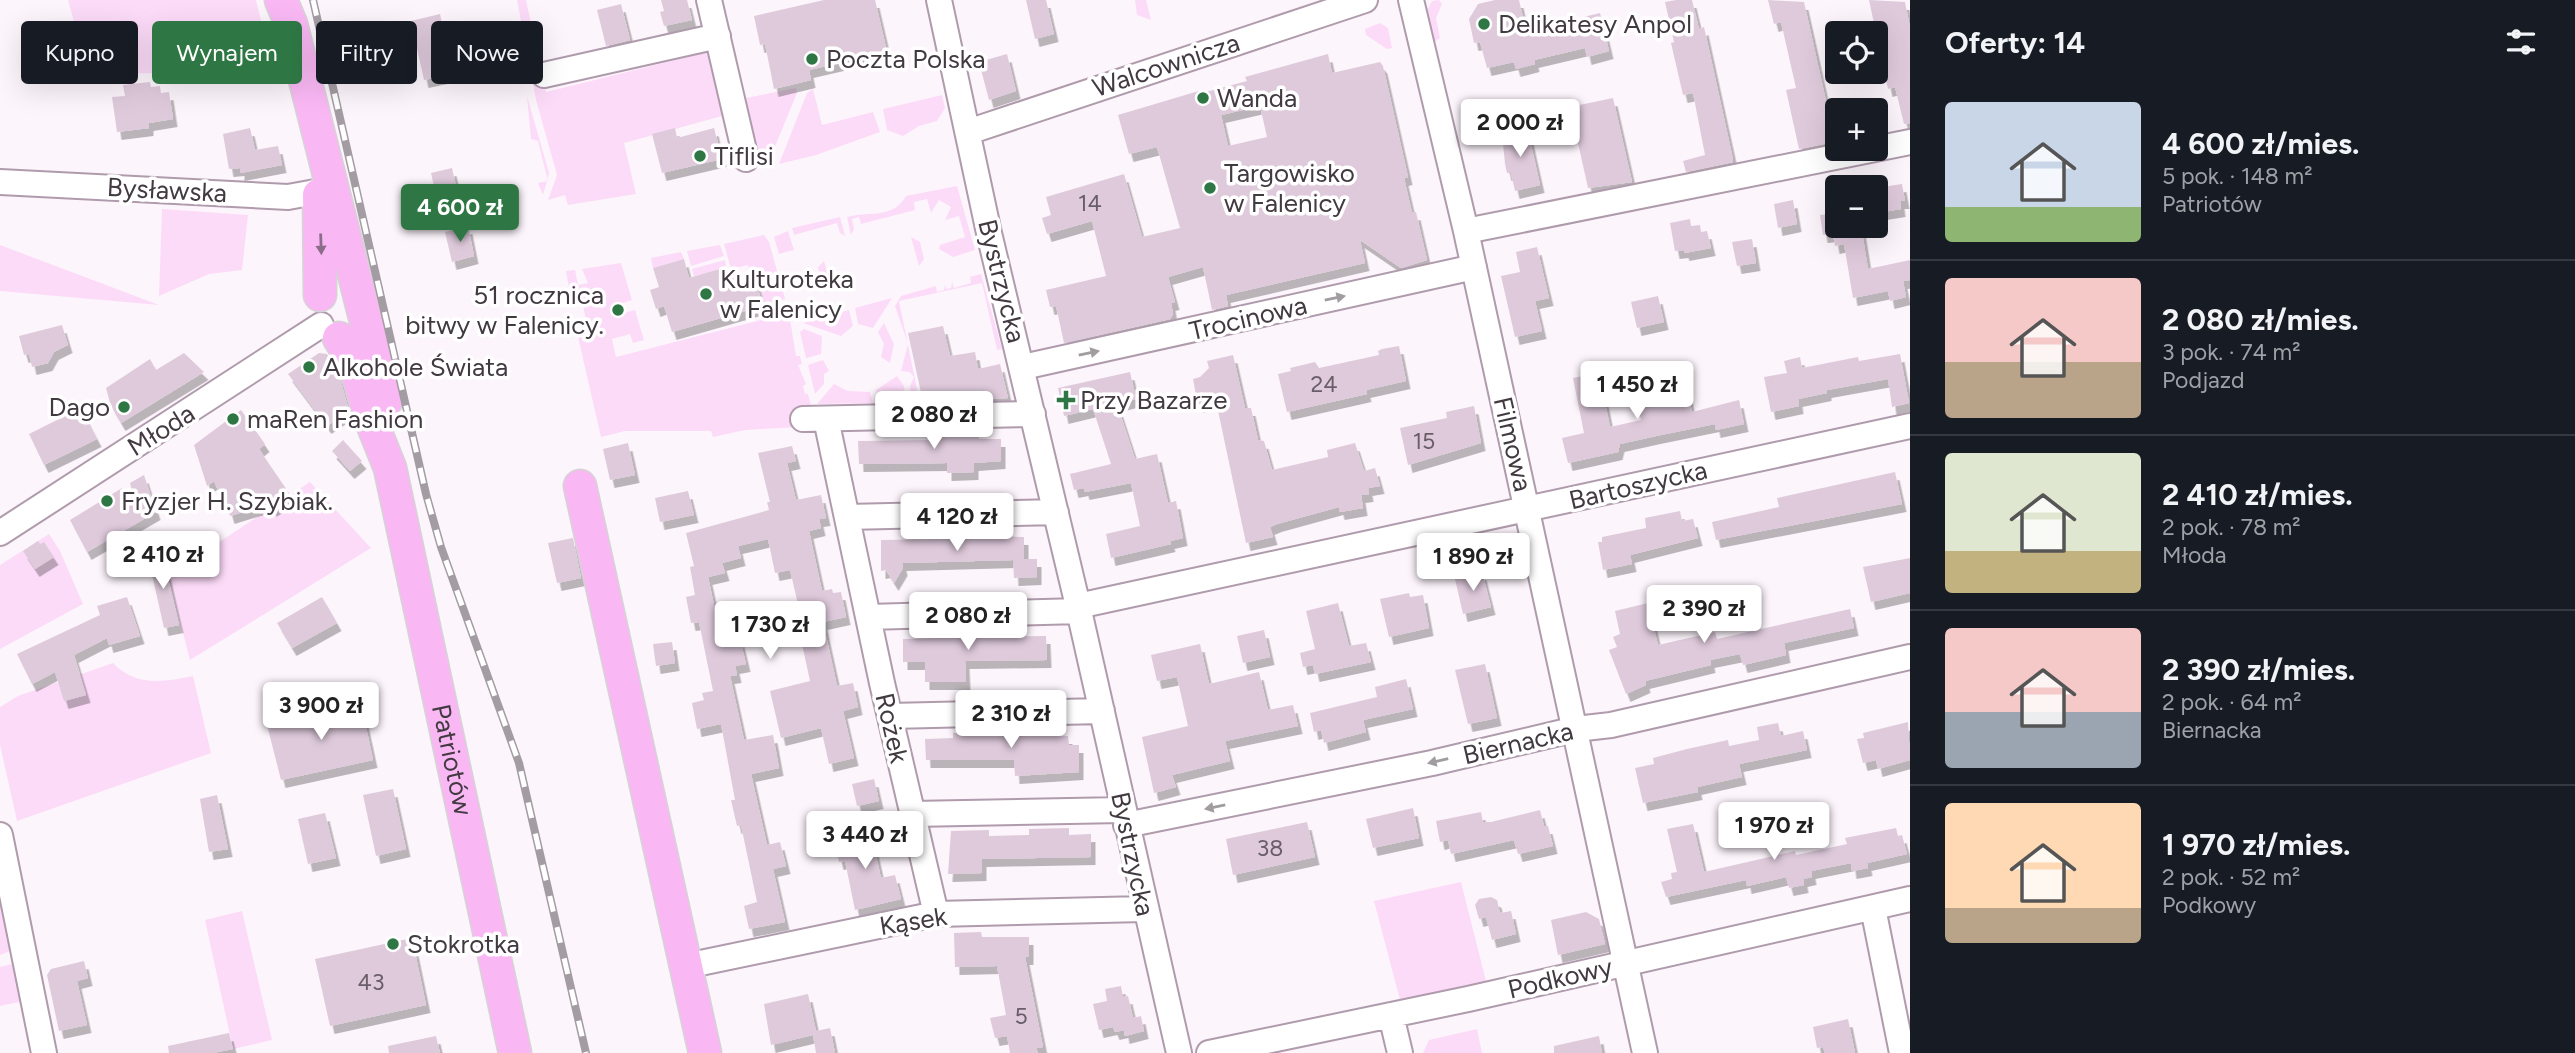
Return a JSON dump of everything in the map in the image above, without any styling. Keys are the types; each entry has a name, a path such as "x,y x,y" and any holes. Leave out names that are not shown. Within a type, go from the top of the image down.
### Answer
{"main road":[{"name":"Patriotów","path":"281,0 290,24 323,158 326,191 327,319 355,363 370,418 390,468"},
{"name":"Patriotów","path":"326,191 370,328 387,405 390,468 515,1053"},
{"path":"355,280 333,282 327,319 359,337 370,328"},
{"path":"580,486 705,1053"}],"street":[{"path":"709,0 746,159"},
{"name":"Bystrzycka","path":"939,0 1079,609 1144,909 1179,1053"},
{"name":"Walcownicza","path":"968,132 1365,0"},
{"name":"Filmowa","path":"1411,0 1474,267 1645,1053"},
{"path":"544,75 718,36"},
{"path":"1466,232 1910,142"},
{"name":"Bysławska","path":"0,181 288,197 326,191"},
{"name":"Trocinowa","path":"1023,367 1474,267"},
{"name":"Młoda","path":"0,533 327,319"},
{"name":"Rożek","path":"936,914 847,517 814,419 1033,414"},
{"name":"Bartoszycka","path":"868,617 1079,609 1910,426"},
{"path":"847,517 1056,512"},
{"name":"Biernacka","path":"912,814 1124,818 1432,763 1910,657"},
{"path":"890,716 1102,711"},
{"path":"0,835 44,1053"},
{"name":"Podkowy","path":"1209,1053 1391,1016 1910,899"},
{"path":"1873,908 1902,1053"},
{"name":"Kąsek","path":"687,967 936,914 1144,909"},
{"path":"1391,1016 1400,1053"}],"shaded area":[{"path":"68,0 256,0 261,21 152,21 152,73 138,73 138,21 74,21"},
{"path":"517,0 526,0 531,21 521,21"},
{"path":"1135,0 1146,0 1151,20 1137,15"},
{"path":"1439,0 1442,4 1436,18 1440,38 1433,43 1426,12 1432,1"},
{"path":"1380,23 1388,28 1392,48 1387,49 1366,35 1365,29"},
{"path":"708,52 722,116 624,143 636,194 568,205 565,195 548,200 557,175 533,84 543,84 543,78 546,92"},
{"path":"796,88 797,93 767,166 762,168 746,98"},
{"path":"813,89 822,125 873,112 880,132 816,155 779,164 807,93"},
{"path":"942,95 945,108 937,121 919,126 903,136 887,130 883,109"},
{"path":"527,96 549,173 547,179 538,141 531,139"},
{"path":"547,181 543,195 538,183"},
{"path":"957,186 975,250 953,257 939,249 940,245 965,237 959,216 945,220 951,207 939,200 931,213 927,199 914,202 915,210 861,224 859,217 852,219 854,229 851,235 847,217 888,211 901,203 906,196"},
{"path":"162,209 248,215 242,270 209,274 159,296"},
{"path":"840,217 845,236 840,233 837,223 794,235 792,228"},
{"path":"788,231 794,250 779,254 774,237"},
{"path":"764,235 769,242 785,299 765,305 755,272 750,273 748,265 731,269 724,244"},
{"path":"911,237 920,242 924,259 919,266"},
{"path":"0,245 159,305 0,291"},
{"path":"720,245 724,256 691,266 687,251"},
{"path":"681,252 684,259 653,268 651,258"},
{"path":"725,260 726,266 723,268 694,277 692,269"},
{"path":"824,261 832,289 822,286 818,267"},
{"path":"621,263 632,300 610,307 613,316 635,310 644,340 633,343 630,334 612,339 616,357 789,313 796,356 800,356 802,364 798,365 806,384 803,386 812,409 801,427 745,430 713,437 711,431 625,431 601,437 578,337 581,331 588,330 580,291 570,293 566,271 575,270 578,285 588,283 582,269"},
{"path":"981,274 1002,349 997,350 982,283 899,301 907,342 895,306 901,296 936,286 937,292 944,290 945,284 946,289 951,288 952,282 954,288 971,283 970,277"},
{"path":"892,298 873,328 858,324 855,308"},
{"path":"849,310 853,326 841,336 803,323"},
{"path":"884,323 894,344 890,363 881,357 884,344 878,332"},
{"path":"804,329 822,336 821,354 806,358 800,332"},
{"path":"908,345 920,404 923,405 911,408 910,386 914,377 910,372 901,371"},
{"path":"823,360 829,371 824,374 824,384 815,394 808,365"},
{"path":"897,376 904,386 905,403 880,403 876,390"},
{"path":"834,384 848,391 870,392 873,403 817,404"},
{"path":"310,482 371,548 190,660 168,576"},
{"path":"49,534 60,551 83,604 0,649 0,565"},
{"path":"113,663 131,676 151,681 193,676 211,753 17,821 0,745 0,707 18,696"},
{"path":"1461,882 1486,981 1400,1000 1374,901"},
{"path":"0,896 13,950 0,955"},
{"path":"242,911 272,1040 233,1049 205,920"},
{"path":"16,963 24,1001 0,1006 0,967"},
{"path":"1477,1029 1482,1053 1423,1053 1429,1040"}],"building":[{"path":"661,0 687,0 692,20 664,26 660,12 664,11"},
{"path":"824,0 875,0 887,52 809,70 811,80 774,89 765,44 760,45 754,16"},
{"path":"1026,0 1046,0 1054,34 1035,39"},
{"path":"1495,0 1519,0 1526,31 1600,13 1609,51 1587,57 1585,48 1534,60 1535,64 1516,69 1514,62 1487,68 1480,42 1474,43 1469,19 1478,4"},
{"path":"1692,0 1699,29 1704,27 1733,162 1686,172 1683,161 1705,155 1693,93 1683,95 1671,43 1674,42 1665,2"},
{"path":"1768,0 1804,2 1825,98 1825,144 1799,149 1786,90 1796,88 1781,22 1774,24"},
{"path":"1869,0 1905,2 1910,28 1910,123 1904,124 1895,87 1888,89 1888,21 1873,21"},
{"path":"621,4 630,40 606,46 597,10"},
{"path":"440,14 442,21 431,21 431,79 424,80 417,48 417,21 411,21"},
{"path":"1007,54 1016,91 989,100 979,62"},
{"name":"Targowisko w Falenicy","path":"1328,54 1332,73 1380,62 1408,177 1404,178 1412,213 1416,212 1427,260 1401,268 1360,240 1365,263 1226,295 1228,306 1212,310 1203,267 1168,277 1175,302 1171,303 1173,314 1170,319 1064,343 1056,306 1050,307 1046,290 1106,276 1092,221 1047,234 1042,218 1051,215 1046,197 1124,174 1142,237 1180,228 1157,147 1129,154 1118,115 1202,90 1202,93 1247,81 1245,77","holes":["1260,106 1267,137 1228,146 1221,115"]},
{"path":"150,82 151,87 160,86 161,93 169,92 173,119 149,123 149,128 117,132 112,97 125,96 123,85"},
{"path":"1613,98 1632,182 1588,188 1570,107"},
{"path":"1527,127 1540,185 1515,191 1511,173 1507,173 1502,133"},
{"path":"250,128 255,150 278,146 282,165 240,173 240,168 229,169 223,134"},
{"path":"675,128 677,138 714,128 722,159 662,173 652,134"},
{"path":"452,168 458,195 437,200 431,173"},
{"path":"1902,184 1905,201 1900,201 1901,209 1888,211 1888,186"},
{"path":"1793,200 1797,224 1778,228 1774,204"},
{"path":"1825,214 1825,235 1823,235 1820,215"},
{"path":"1690,219 1691,226 1700,225 1701,232 1707,231 1711,248 1685,253 1684,250 1675,251 1670,223"},
{"path":"468,226 474,256 452,262 445,232"},
{"path":"1834,238 1863,238 1868,269 1910,260 1910,280 1903,281 1906,297 1890,301 1888,291 1853,298 1844,244 1835,246"},
{"path":"1752,239 1756,263 1737,266 1732,242"},
{"path":"1537,247 1549,298 1535,301 1542,331 1515,337 1501,276 1520,272 1516,252"},
{"name":"Kulturoteka w Falenicy","path":"684,259 689,278 723,268 726,280 753,272 763,306 672,332 664,306 656,309 650,290 659,287 653,268"},
{"path":"1658,296 1664,322 1637,328 1631,302"},
{"path":"62,325 68,345 54,352 48,363 32,367 29,354 24,355 19,336"},
{"path":"943,326 950,356 975,352 978,369 1000,364 1008,398 923,402 908,333"},
{"path":"1399,346 1406,381 1366,390 1367,394 1287,412 1278,374 1315,362 1319,368 1379,355 1378,351 1382,349"},
{"path":"184,353 204,372 121,423 111,406 106,388 150,359 156,370"},
{"path":"319,353 327,354 340,378 349,411 327,426 288,374"},
{"path":"1900,354 1909,403 1892,407 1888,379 1827,390 1827,393 1798,399 1799,406 1771,412 1764,377 1787,373 1784,361 1800,357 1802,368 1858,357 1859,361"},
{"path":"1233,355 1245,408 1251,408 1258,440 1264,441 1272,470 1328,457 1327,450 1355,443 1364,471 1375,468 1380,486 1368,488 1369,494 1361,495 1363,508 1340,512 1339,507 1277,524 1270,527 1273,537 1246,543 1216,401 1198,405 1193,379 1200,377 1209,368 1207,361"},
{"path":"1130,372 1136,399 1117,404 1135,459 1157,454 1168,503 1176,501 1183,538 1170,541 1171,544 1111,558 1106,534 1140,526 1131,483 1085,492 1084,488 1074,490 1070,474 1111,464 1093,409 1064,416 1058,388"},
{"path":"1599,373 1610,427 1641,420 1637,405 1688,394 1692,412 1739,400 1744,424 1716,430 1715,424 1656,436 1620,444 1618,452 1568,463 1562,438 1584,433 1573,378"},
{"path":"1474,406 1481,443 1408,465 1400,428 1447,418 1446,412"},
{"path":"81,408 97,439 44,465 29,434"},
{"path":"241,410 265,444 259,449 291,496 272,509 271,506 265,510 263,506 230,516 222,488 218,490 214,481 207,486 194,445"},
{"path":"979,431 979,439 1001,439 1001,461 974,463 974,472 947,473 947,463 859,464 858,441 939,440 939,432"},
{"path":"343,440 362,461 350,471 332,451"},
{"path":"628,443 635,475 610,480 603,449"},
{"path":"792,446 796,461 787,463 796,500 821,495 826,518 819,519 821,528 809,531 822,591 832,589 833,593 841,592 846,617 823,622 837,686 853,683 858,707 843,711 854,758 829,764 821,728 781,738 770,691 810,681 802,644 807,643 790,570 775,573 768,539 738,546 741,558 722,563 725,573 708,577 721,638 731,636 732,641 740,639 746,664 735,666 737,675 730,676 744,740 773,735 779,768 751,774 767,845 780,842 786,866 773,869 785,922 749,929 744,906 757,902 741,825 737,826 731,800 735,800 721,724 697,729 692,703 704,700 702,693 713,691 699,622 691,623 686,597 695,595 690,567 694,566 686,533 769,510 767,502 770,502 758,453"},
{"path":"1895,472 1902,504 1716,540 1712,522 1779,507 1777,498"},
{"path":"144,475 156,512 87,552 70,520 122,488 127,497 133,495 130,483"},
{"path":"688,491 694,515 660,522 655,498"},
{"path":"1680,511 1682,521 1693,519 1698,538 1630,555 1632,564 1603,570 1598,542 1602,542 1602,537 1646,528 1645,518"},
{"path":"941,535 1024,537 1024,559 1037,559 1037,577 1014,578 1013,560 902,563 903,568 894,583 886,570 881,571 881,540 941,539"},
{"path":"197,538 202,555 184,560 179,543"},
{"path":"573,538 581,578 557,583 548,543"},
{"path":"38,541 40,544 44,542 54,557 35,569 23,551"},
{"path":"162,553 179,625 164,628 148,557"},
{"path":"1910,558 1910,593 1871,602 1863,567"},
{"path":"1482,572 1491,607 1463,614 1455,579"},
{"path":"1409,593 1410,597 1423,595 1429,628 1389,637 1380,599"},
{"path":"127,597 140,636 109,645 107,638 74,655 86,695 64,701 55,672 32,684 17,654 100,615 97,606"},
{"path":"322,597 337,623 292,648 277,623"},
{"path":"1338,603 1349,646 1366,643 1371,662 1315,674 1313,665 1303,667 1300,653 1315,649 1306,611"},
{"path":"1648,603 1658,645 1715,632 1717,639 1850,609 1854,628 1784,643 1786,655 1743,665 1740,654 1710,660 1711,665 1645,681 1646,685 1626,694 1609,650 1617,647 1613,637 1620,634 1615,611"},
{"path":"935,630 985,630 985,637 1046,636 1047,660 965,661 966,682 925,682 925,662 903,662 903,639 935,638"},
{"path":"1264,630 1270,657 1243,663 1237,636"},
{"path":"672,642 675,663 656,666 653,644"},
{"path":"1200,644 1209,684 1259,672 1268,710 1293,705 1298,726 1225,741 1230,761 1172,775 1176,787 1154,793 1142,737 1188,726 1177,677 1157,681 1151,655"},
{"path":"1485,664 1497,718 1468,724 1455,670"},
{"path":"1406,679 1413,709 1363,720 1366,732 1324,743 1321,730 1314,732 1310,713 1377,697 1375,687"},
{"path":"361,704 373,760 281,780 267,725"},
{"path":"1908,722 1910,760 1878,769 1876,760 1863,763 1857,739 1864,738 1863,733"},
{"path":"1778,723 1781,736 1803,731 1807,750 1739,764 1742,777 1697,787 1698,792 1643,803 1635,768 1654,764 1653,758 1687,749 1728,740 1729,746 1759,740 1757,727"},
{"path":"1059,729 1059,736 1068,736 1069,745 1079,745 1079,772 1015,776 1014,760 926,760 925,739 953,738 953,733"},
{"path":"874,779 879,801 857,806 852,784"},
{"path":"393,789 406,849 376,856 363,795"},
{"path":"217,795 228,849 209,852 200,799"},
{"path":"1413,808 1419,838 1373,848 1366,819"},
{"path":"1540,810 1553,846 1518,854 1514,840 1451,854 1448,840 1440,842 1436,821 1481,812 1483,822 1491,822"},
{"path":"325,813 336,858 308,864 298,819"},
{"path":"1307,822 1315,857 1233,875 1226,839"},
{"path":"1693,824 1704,872 1795,851 1796,855 1847,844 1845,838 1896,828 1898,836 1902,835 1907,854 1867,863 1868,868 1852,871 1851,863 1811,871 1812,877 1803,879 1804,885 1789,888 1786,877 1747,886 1746,880 1666,897 1661,882 1672,879 1671,873 1677,872 1667,829"},
{"path":"1069,828 1069,835 1091,834 1091,857 982,859 982,873 948,874 951,831 989,830 989,836 1029,835 1029,829"},
{"path":"870,829 881,878 895,875 901,899 855,910 845,861 839,862 834,839"},
{"path":"1491,897 1497,900 1500,913 1511,911 1516,934 1492,940 1486,917 1479,919 1475,905 1479,899"},
{"path":"1586,912 1599,919 1605,944 1558,955 1551,920"},
{"path":"981,932 982,937 1029,937 1029,957 1025,957 1043,1047 1036,1048 1038,1053 1010,1053 1007,1036 995,1038 990,1018 1006,1015 997,966 955,967 954,933"},
{"path":"412,938 426,1005 330,1026 315,959"},
{"path":"84,961 88,978 77,981 87,1025 59,1031 47,975 51,969"},
{"path":"1121,986 1123,997 1128,996 1133,1018 1141,1016 1144,1031 1125,1036 1124,1030 1115,1032 1113,1027 1099,1030 1093,1004 1107,1001 1105,989"},
{"path":"808,994 816,1031 830,1028 835,1053 816,1053 813,1035 771,1045 764,1004"},
{"path":"1848,1019 1855,1053 1825,1053 1823,1047 1817,1048 1813,1027"},
{"path":"229,1033 233,1049 213,1053 169,1053 168,1046"},
{"path":"436,1036 440,1053 389,1053 388,1046"},
{"path":"1599,1036 1602,1053 1554,1053 1554,1046"}],"railway":[{"path":"313,0 426,494 441,547 519,763 586,1053"}],"place":[{"name":"Delikatesy Anpol","path":"1484,24"},
{"name":"Poczta Polska","path":"812,59"},
{"name":"Wanda","path":"1203,98"},
{"name":"Tiflisi","path":"700,156"},
{"name":"Targowisko w Falenicy","path":"1210,188"},
{"name":"Kulturoteka w Falenicy","path":"706,294"},
{"name":"51 rocznica bitwy w Falenicy.","path":"618,310"},
{"name":"Alkohole Świata","path":"309,367"},
{"name":"Przy Bazarze","path":"1066,400"},
{"name":"Dago","path":"124,407"},
{"name":"maRen Fashion","path":"233,419"},
{"name":"Fryzjer H. Szybiak.","path":"107,501"},
{"name":"Stokrotka","path":"393,944"}]}
